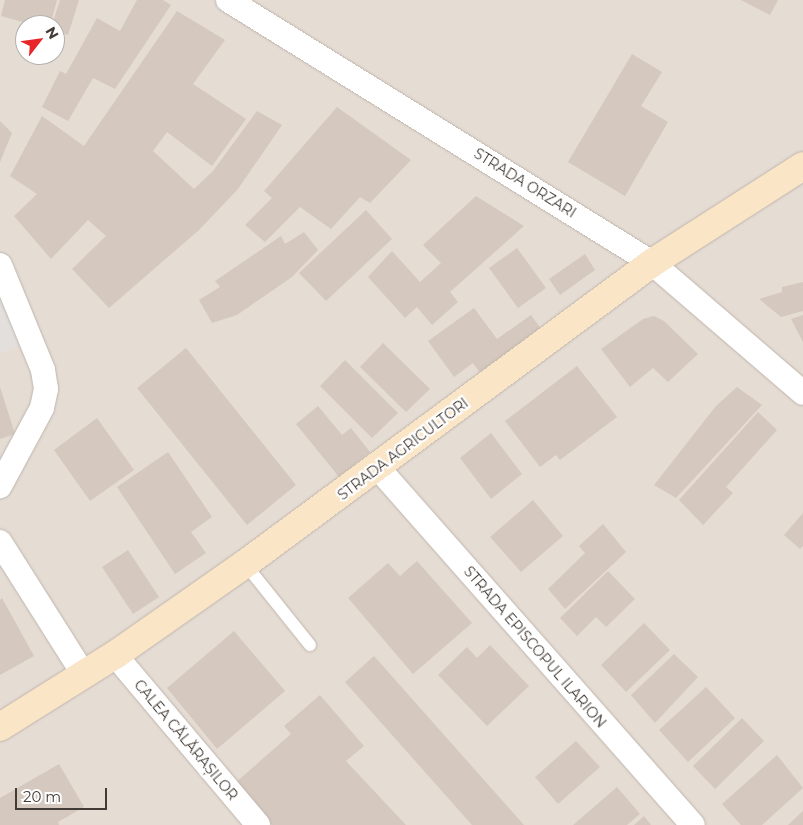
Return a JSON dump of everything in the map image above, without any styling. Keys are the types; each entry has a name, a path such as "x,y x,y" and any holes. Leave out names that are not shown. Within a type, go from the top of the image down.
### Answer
{"street":[{"name":"STRADA ORZARI","path":"228,0 652,263 803,393"},
{"name":"STRADA AGRICULTORI","path":"0,727 115,655 245,564 378,468 652,263 803,166"},
{"path":"0,265 43,370 46,389 42,408 0,486"},
{"name":"STRADA EPISCOPUL ILARION","path":"378,468 693,825"},
{"path":"0,542 84,675"},
{"name":"CALEA CĂLĂRAȘILOR","path":"115,655 258,825"}],"lane":[{"path":"245,564 310,645"}],"shaded area":[{"path":"0,0 803,0 803,825 0,825"},
{"path":"0,285 24,344 0,353"}],"building":[{"path":"5,0 57,0 53,15 15,15 15,20 1,16"},
{"path":"60,0 79,0 68,35 65,34 65,15 55,15"},
{"path":"137,0 163,0 171,5 115,89 93,78 68,121 42,107 60,71 66,74 97,18 120,31"},
{"path":"741,0 778,0 770,15"},
{"path":"177,11 225,40 193,84 246,119 212,166 167,132 153,151 194,189 213,171 257,111 282,125 238,189 199,230 109,308 72,269 106,236 88,220 51,259 14,216 37,194 10,176 42,116 84,146"},
{"path":"632,54 662,72 641,106 668,122 625,196 568,162"},
{"path":"337,107 411,160 370,203 360,197 331,229 300,207 265,242 245,225 272,198 264,191"},
{"path":"0,121 12,133 0,162"},
{"path":"476,196 524,226 450,292 458,302 432,325 417,307 405,318 368,277 392,251 420,282 441,263 423,245"},
{"path":"366,210 392,239 326,301 299,273"},
{"path":"304,232 318,250 292,277 237,315 212,323 199,300 220,287 215,281 281,236 285,244"},
{"path":"517,248 546,288 518,308 489,268"},
{"path":"585,254 595,270 560,295 549,279"},
{"path":"803,282 803,311 781,317 759,299 782,292 782,287"},
{"path":"474,308 497,339 531,315 544,333 483,377 473,363 454,377 428,341"},
{"path":"803,315 803,342 791,319"},
{"path":"654,316 664,321 698,354 668,382 653,368 630,387 601,349 643,319"},
{"path":"383,343 430,389 406,412 360,367"},
{"path":"186,348 296,485 247,525 137,388"},
{"path":"345,360 398,413 372,438 320,386"},
{"path":"577,366 617,417 560,460 556,455 540,467 505,421"},
{"path":"0,387 15,434 0,439"},
{"path":"737,387 762,405 676,498 654,485 716,406"},
{"path":"318,406 342,435 351,428 370,452 339,477 296,424"},
{"path":"758,412 777,430 726,487 733,493 703,525 679,500"},
{"path":"97,418 134,470 90,501 54,450"},
{"path":"491,433 522,474 491,499 460,458"},
{"path":"168,452 212,517 191,532 206,553 175,574 117,487"},
{"path":"533,500 563,536 521,572 490,537"},
{"path":"803,513 803,546 800,549 784,535"},
{"path":"603,524 626,552 565,609 548,589 585,553 579,546"},
{"path":"128,550 159,597 133,614 102,567"},
{"path":"417,561 472,623 413,674 348,598 388,563 400,576"},
{"path":"608,571 635,599 606,627 596,617 577,636 560,618"},
{"path":"2,598 34,656 0,675 0,600"},
{"path":"644,623 670,650 626,692 601,665"},
{"path":"234,631 285,691 217,749 167,688"},
{"path":"490,645 529,686 487,726 438,675 467,647 477,658"},
{"path":"674,654 698,677 655,723 631,695"},
{"path":"374,656 524,825 472,825 345,682"},
{"path":"706,687 735,718 688,762 659,730"},
{"path":"320,695 364,746 346,761 406,825 272,825 235,783 291,734 284,726"},
{"path":"742,718 764,741 715,789 693,766"},
{"path":"576,741 600,767 558,804 535,777"},
{"path":"777,755 803,788 762,825 741,825 722,804"},
{"path":"59,764 84,807 58,822 59,825 0,825 0,798"},
{"path":"617,787 640,814 627,825 573,825"},
{"path":"803,811 803,825 788,825"},
{"path":"644,816 651,825 634,825"}]}
